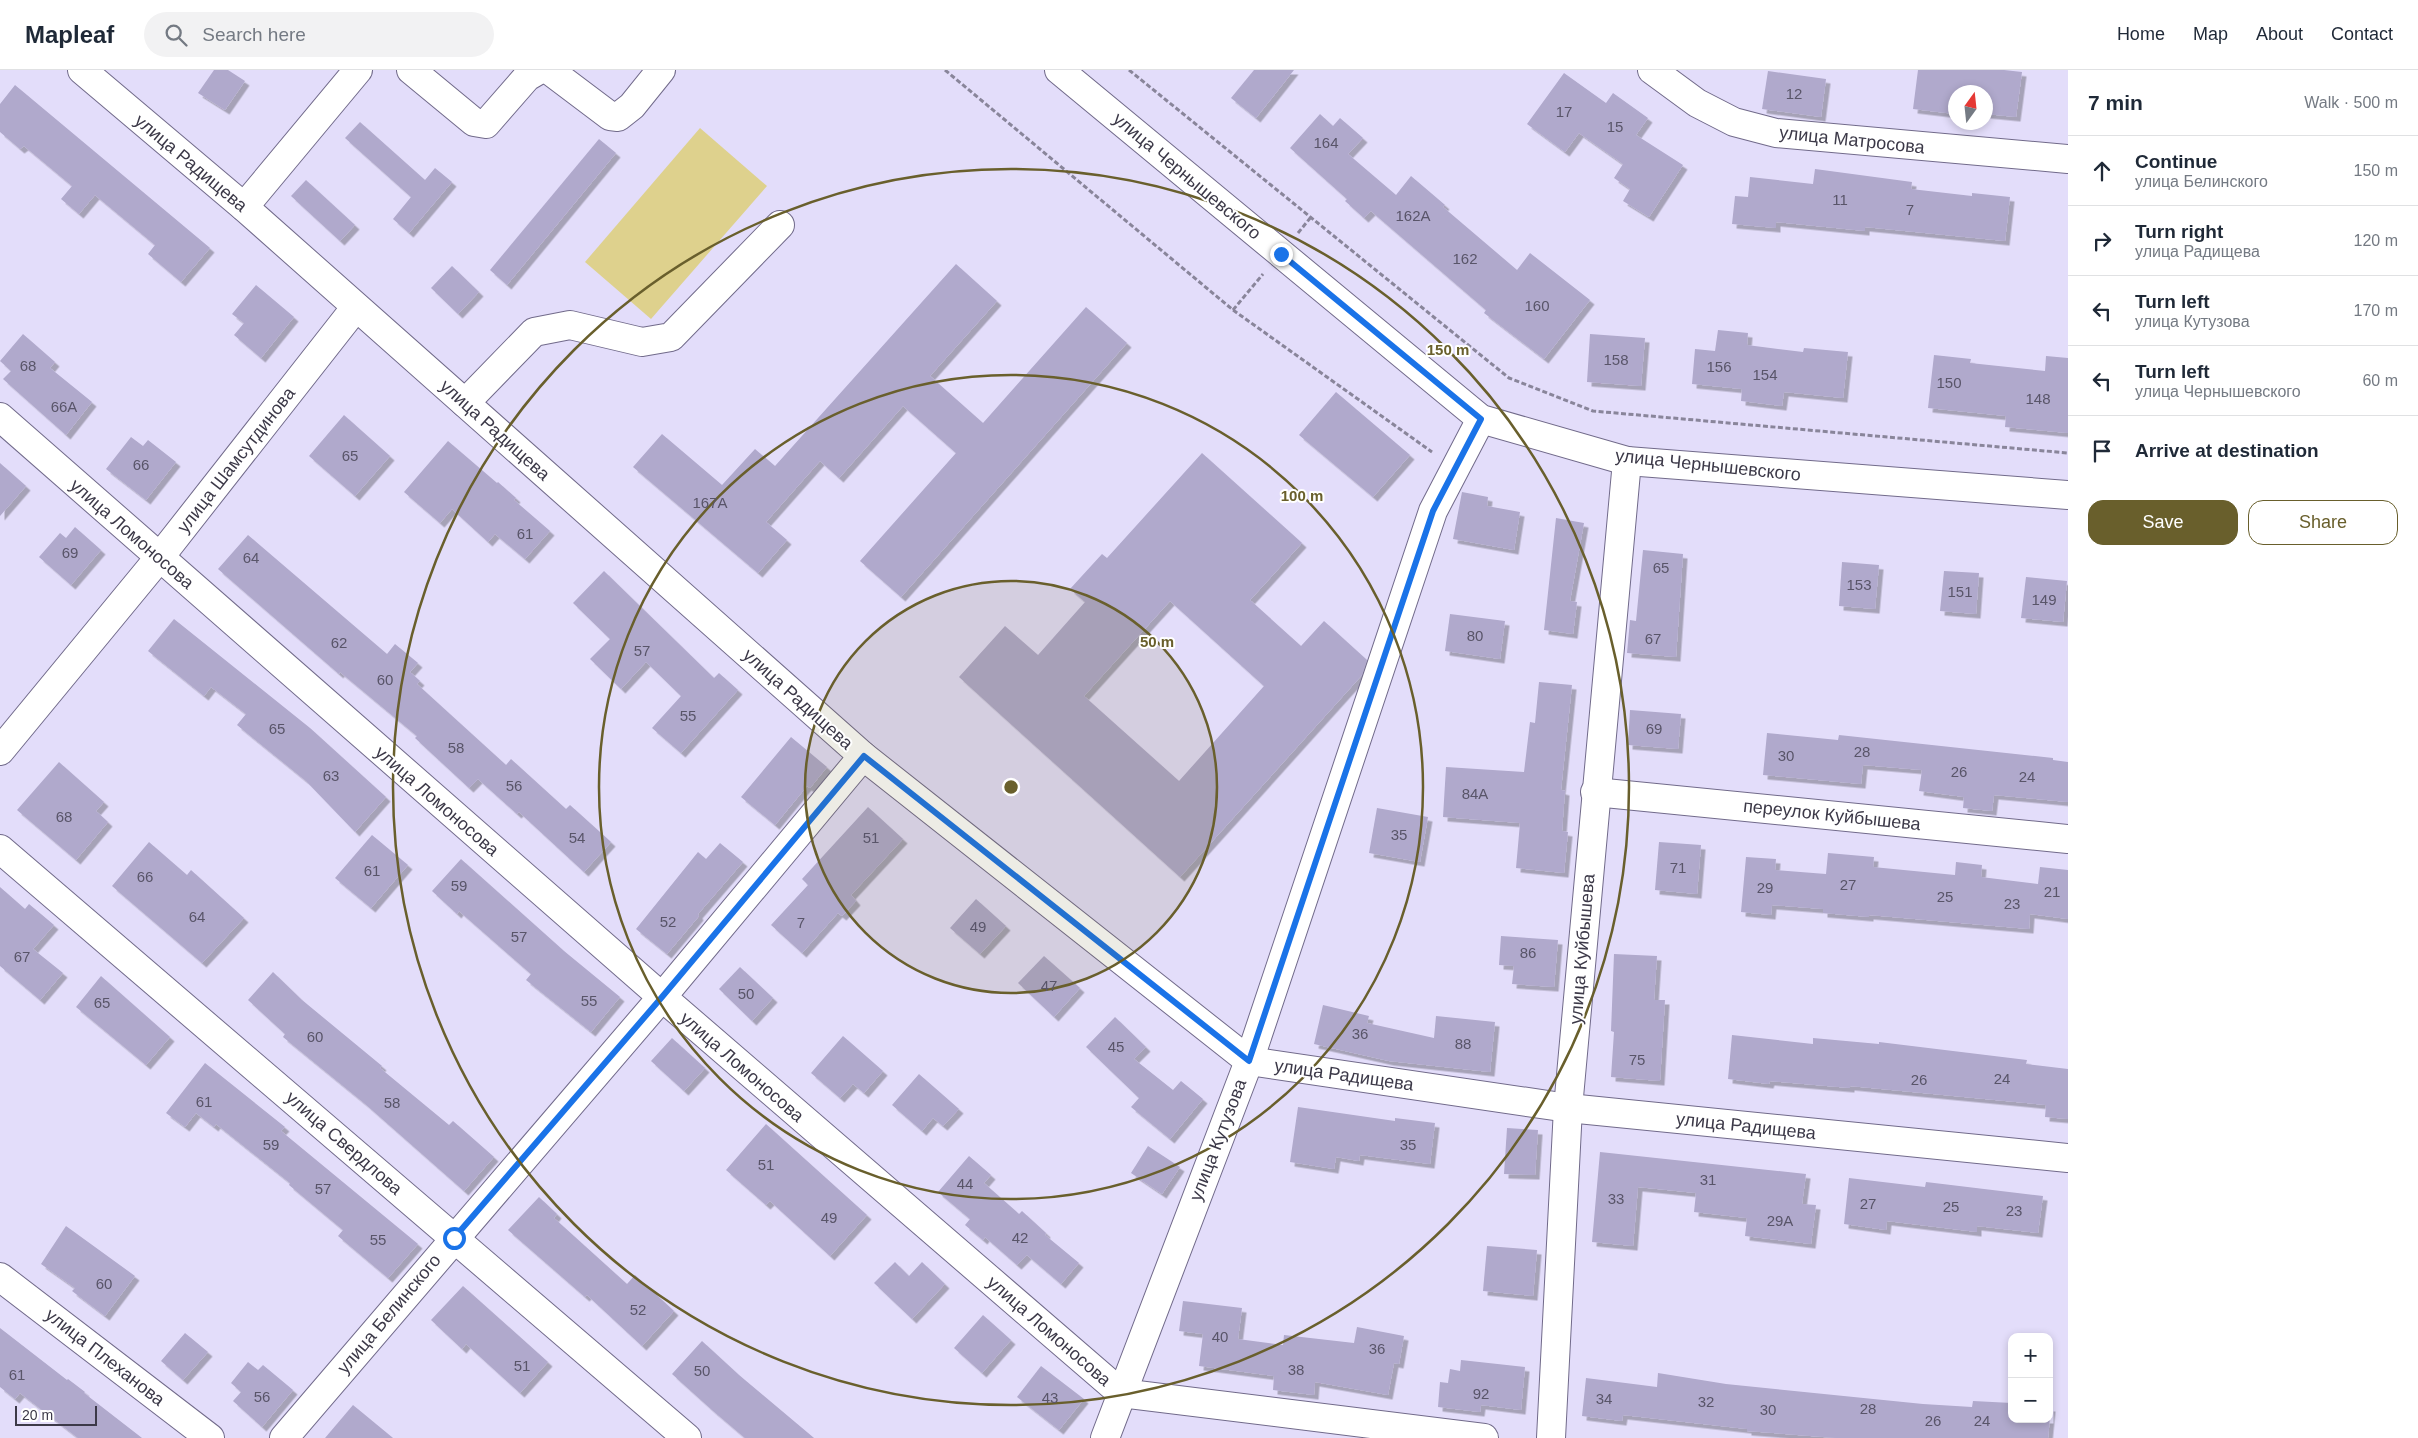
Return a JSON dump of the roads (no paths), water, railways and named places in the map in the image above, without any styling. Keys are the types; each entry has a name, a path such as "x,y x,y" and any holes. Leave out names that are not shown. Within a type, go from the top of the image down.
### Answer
{"street":[{"name":"улица Радищева","path":"82,70 244,207 864,756 1249,1061 1568,1108 2068,1158"},
{"path":"244,207 358,70"},
{"path":"411,70 474,122 486,124 528,77 539,70"},
{"path":"549,70 610,116 618,117 632,106 661,70"},
{"name":"улица Чернышевского","path":"1059,70 1481,419 1627,461 2068,495"},
{"name":"улица Матросова","path":"1652,70 1697,103 1719,115 1734,122 1776,133 2068,160"},
{"path":"465,403 534,332 570,325 642,342 671,337 780,226"},
{"name":"улица Шамсутдинова","path":"0,750 159,558 356,306"},
{"name":"улица Ломоносова","path":"0,417 662,997 1121,1393 1484,1438"},
{"name":"улица Кутузова","path":"1105,1438 1249,1061 1433,511 1481,419"},
{"name":"улица Куйбышева","path":"1551,1438 1568,1108 1595,792 1627,461"},
{"name":"улица Белинского","path":"284,1438 662,997 864,756"},
{"name":"переулок Куйбышева","path":"1595,792 2068,839"},
{"name":"улица Свердлова","path":"0,849 687,1438"},
{"name":"улица Плеханова","path":"0,1276 210,1438"}]}
